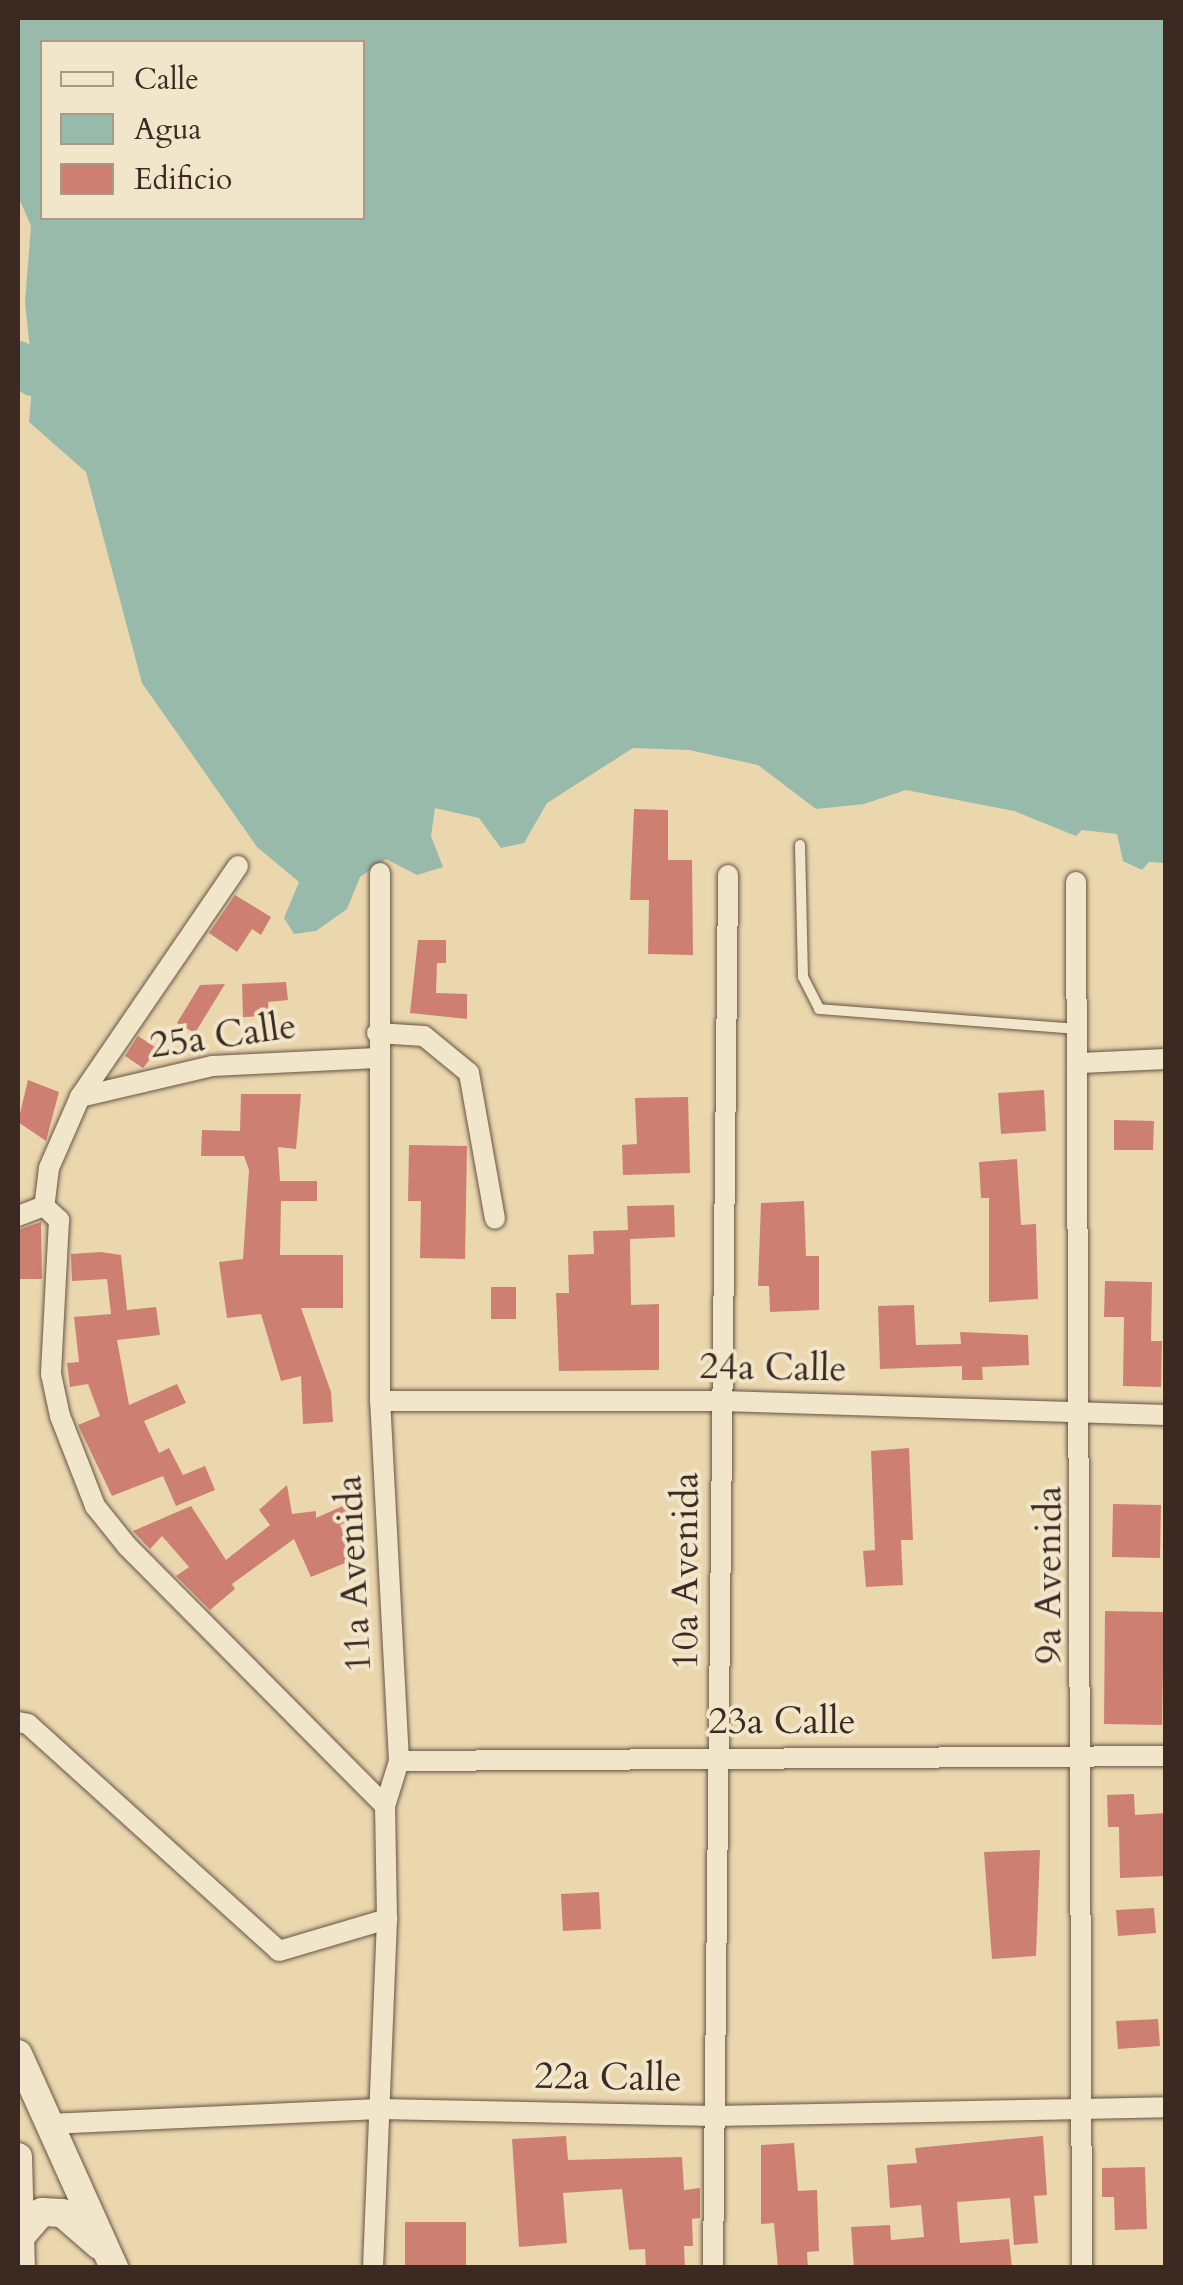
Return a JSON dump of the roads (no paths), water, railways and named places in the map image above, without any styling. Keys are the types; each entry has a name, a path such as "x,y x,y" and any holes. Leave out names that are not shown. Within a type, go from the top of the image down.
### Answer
{"main road":[{"path":"18,2054 110,2260"},
{"path":"18,2157 21,2268"},
{"path":"21,2236 42,2212 62,2214 110,2260"}],"street":[{"path":"44,1206 49,1168 80,1097 238,866"},
{"name":"11a Avenida","path":"373,2268 387,1919 385,1806 399,1761 380,1402 380,874"},
{"name":"10a Avenida","path":"713,2268 728,875"},
{"name":"9a Avenida","path":"1076,882 1084,1411 1082,2268"},
{"path":"377,1033 424,1036 470,1072 495,1220"},
{"name":"25a Calle","path":"80,1097 212,1066 377,1058"},
{"path":"1080,1063 1166,1059"},
{"path":"18,1216 44,1206"},
{"path":"44,1206 59,1220 51,1374 60,1416 95,1506 127,1546 385,1806"},
{"name":"24a Calle","path":"380,1402 722,1401 1166,1415"},
{"path":"18,1722 28,1724 279,1950 387,1919"},
{"name":"23a Calle","path":"399,1761 1166,1756"},
{"name":"22a Calle","path":"49,2124 379,2109 714,2116 1166,2107"}],"lane":[{"path":"800,846 803,976 820,1010 1080,1029"}],"water":[{"path":"18,18 1165,18 1165,863 1149,862 1142,870 1123,861 1117,834 1082,830 1076,836 1014,811 906,790 864,804 816,809 758,765 689,750 633,748 547,803 524,843 501,848 479,818 435,808 431,836 443,867 417,875 386,859 360,877 347,909 316,931 294,934 284,918 299,882 257,847 142,683 86,472 29,422 33,377 25,302 31,226 18,196"}],"waterway":[{"path":"18,360 33,377"}]}
